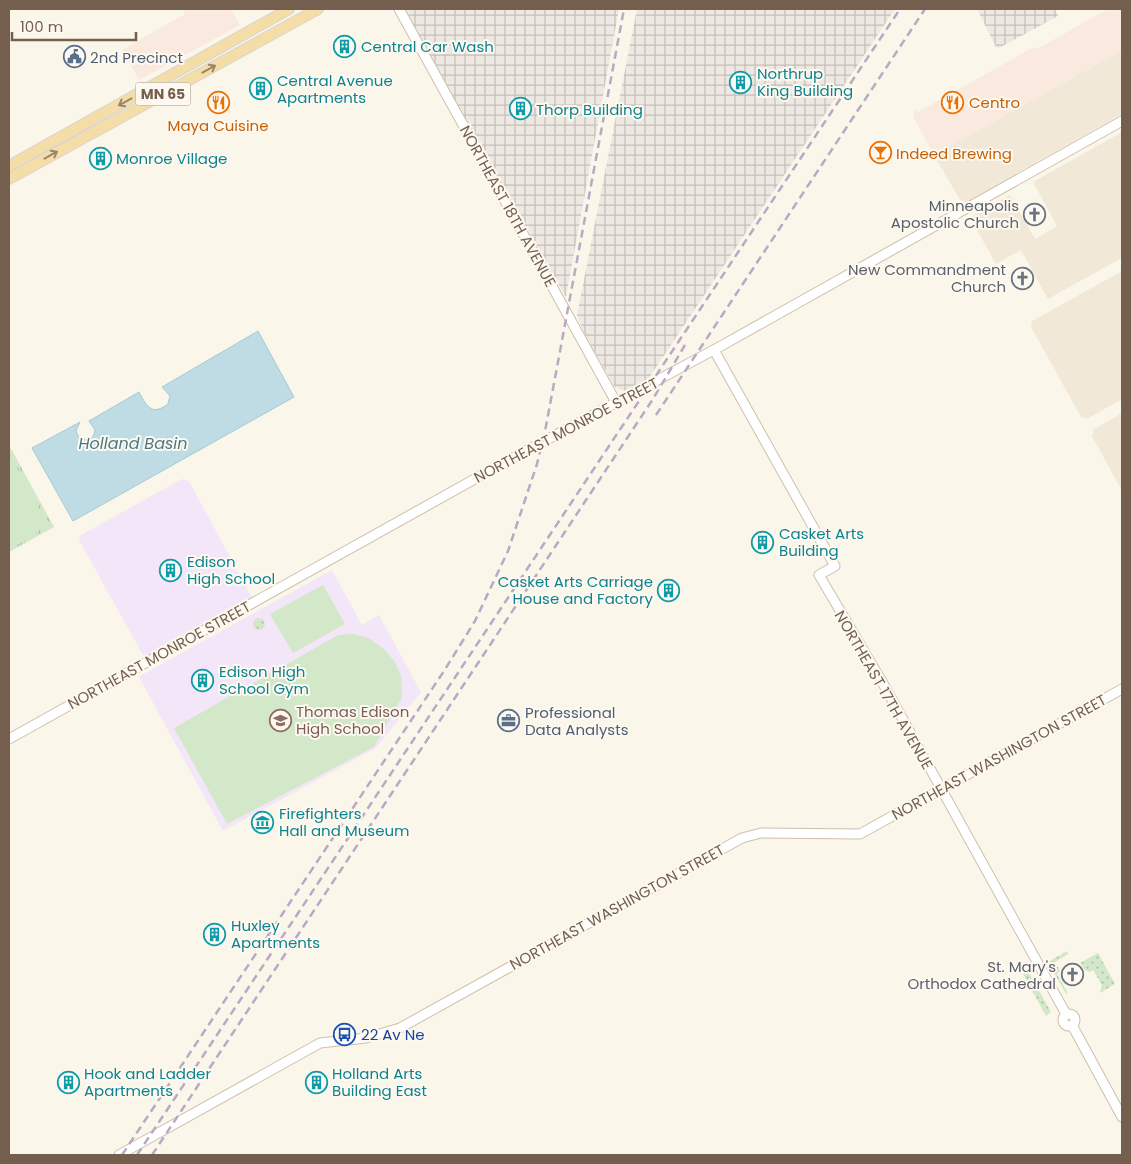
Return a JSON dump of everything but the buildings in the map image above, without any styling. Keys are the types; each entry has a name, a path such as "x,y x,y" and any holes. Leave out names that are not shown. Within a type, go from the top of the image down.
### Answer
{"main road":[{"name":"MN 65","path":"9,166 289,9"},
{"name":"MN 65","path":"9,179 318,9"}],"street":[{"name":"NORTHEAST 18TH AVENUE","path":"399,9 617,404"},
{"name":"NORTHEAST MONROE STREET","path":"9,739 480,476 617,404 1122,121"},
{"name":"NORTHEAST 17TH AVENUE","path":"714,350 835,566 819,575 885,688 1066,1014 1063,1023 1072,1025 1122,1117"},
{"name":"NORTHEAST WASHINGTON STREET","path":"119,1155 320,1043 366,1038 400,1028 742,838 761,833 860,834 1122,689"}],"shaded area":[{"path":"183,9 231,9 240,25 139,80 122,50 185,14"},
{"path":"404,9 619,9 566,297 554,277"},
{"path":"637,9 895,9 649,378 624,391 615,387 585,335 577,315"},
{"path":"977,9 1055,9 1058,16 999,48 996,47"},
{"path":"1108,9 1122,9 1122,50 934,155 913,116 915,109 918,112 1034,47 1037,49"},
{"path":"1122,50 1122,114 966,202 960,200 934,155"},
{"path":"1122,132 1122,258 1048,299 1021,250 996,264 971,219 974,214 1010,195 1035,239 1057,226 1033,182"},
{"path":"1122,271 1122,399 1087,419 1081,417 1031,327 1032,321"},
{"path":"1122,413 1122,491 1092,436 1094,429"},
{"name":"Edison High School","path":"182,479 189,481 252,598 241,606 230,608 165,644 160,650 147,657 143,655 79,540 81,535"},
{"name":"Thomas Edison High School","path":"332,570 362,625 379,615 421,692 376,748 223,831 140,676"}],"green space":[{"path":"9,445 54,527 9,552"},
{"path":"9,453 43,516 43,523 32,537 9,549"},
{"path":"323,585 345,624 293,653 270,614"},
{"path":"259,618 265,624 259,630 253,624"},
{"path":"354,634 369,638 385,650 395,662 401,676 402,697 374,747 227,824 174,728 338,635"},
{"path":"1067,951 1068,954 1055,962 1060,971 1057,974 1068,993 1066,994 1048,962"},
{"path":"1098,953 1115,984 1100,993 1102,985 1093,970 1089,972 1085,970 1080,963"},
{"path":"1028,971 1051,1012 1046,1016 1023,974"}],"water":[{"name":"Holland Basin","path":"258,331 294,397 73,521 32,448 80,422 76,431 79,438 86,440 93,437 95,430 89,421 139,392 147,406 154,409 162,408 168,404 170,396 162,387"}],"railway":[{"path":"122,1155 444,671 475,621 508,551 537,464 546,426 624,9"},
{"path":"137,1155 900,9"},
{"path":"656,415 925,9"},
{"path":"152,1155 653,399 685,345"}],"place":[{"name":"Central Car Wash","path":"345,46"},
{"name":"2nd Precinct","path":"74,57"},
{"name":"Northrup King Building","path":"741,82"},
{"name":"Central Avenue Apartments","path":"261,89"},
{"name":"Maya Cuisine","path":"218,102"},
{"name":"Centro","path":"953,102"},
{"name":"Thorp Building","path":"520,109"},
{"name":"Indeed Brewing","path":"880,153"},
{"name":"Monroe Village","path":"100,158"},
{"name":"Minneapolis Apostolic Church","path":"1035,214"},
{"name":"New Commandment Church","path":"1022,278"},
{"name":"Casket Arts Building","path":"763,542"},
{"name":"Edison High School","path":"171,570"},
{"name":"Casket Arts Carriage House and Factory","path":"669,590"},
{"name":"Edison High School Gym","path":"203,680"},
{"name":"Thomas Edison High School","path":"280,720"},
{"name":"Professional Data Analysts","path":"509,721"},
{"name":"Firefighters Hall and Museum","path":"263,822"},
{"name":"Huxley Apartments","path":"215,934"},
{"name":"St. Mary's Orthodox Cathedral","path":"1072,975"},
{"name":"22 Av Ne","path":"345,1034"},
{"name":"Hook and Ladder Apartments","path":"68,1082"},
{"name":"Holland Arts Building East","path":"316,1082"}]}
